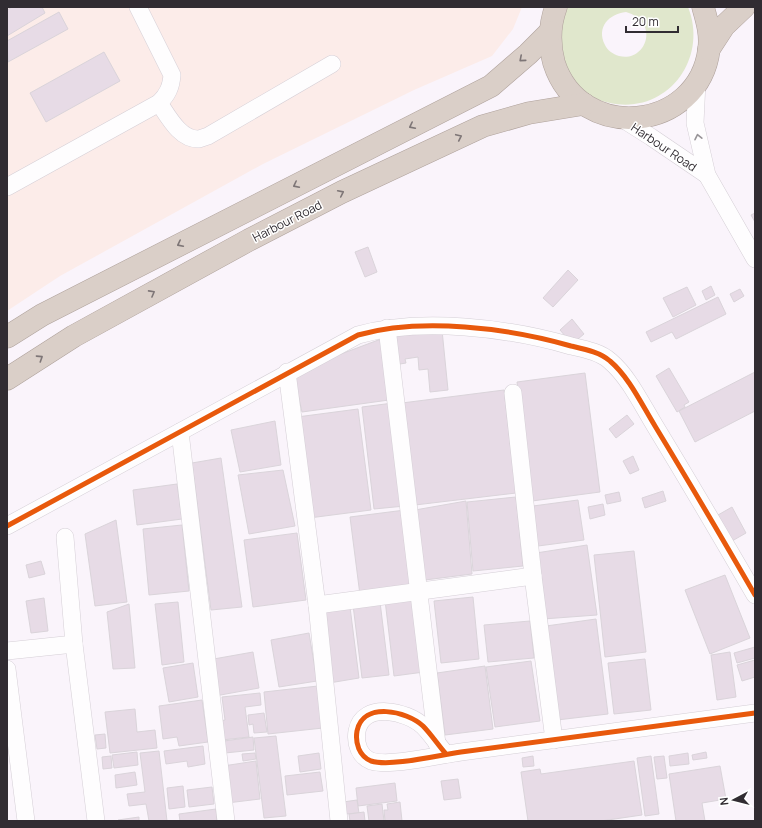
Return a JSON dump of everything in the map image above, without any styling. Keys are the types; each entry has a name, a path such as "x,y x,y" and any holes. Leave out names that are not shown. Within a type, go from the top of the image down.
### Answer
{"highway":[{"path":"556,7 552,18 550,32 551,53 557,73 569,90 584,104 601,114 621,118 644,117 656,114 672,107 686,96 697,82 705,66 709,48 709,26 703,7"},
{"path":"709,48 724,26 744,7"},
{"path":"7,337 42,315 491,86 528,54 550,32"},
{"name":"Harbour Road","path":"7,379 74,336 249,240 342,192 483,126 529,113 584,104"}],"street":[{"path":"7,187 159,103 168,94 172,85 172,75 138,7"},
{"path":"159,103 182,133 190,138 198,139 208,136 332,64"},
{"path":"697,82 695,123 707,175 755,259"},
{"name":"Harbour Road","path":"621,118 707,175"},
{"path":"7,526 287,372 358,335 387,328 428,326 479,328 551,340 595,353 610,360 624,376 688,480 755,595"},
{"path":"387,328 419,591 442,749"},
{"path":"287,372 317,605 339,821"},
{"path":"513,393 532,576 554,740"},
{"path":"180,432 226,821"},
{"path":"65,537 74,644 96,821"},
{"path":"317,605 532,576"},
{"path":"7,651 74,644"},
{"path":"7,669 26,821"},
{"path":"442,749 423,726 411,718 396,713 372,713 363,718 357,729 356,740 361,754 371,761 394,763 442,749 554,740 755,713"}],"shaded area":[{"path":"7,7 522,7 513,29 492,56 414,90 263,164 60,276 7,311"}],"green space":[{"path":"562,7 688,7 693,27 693,46 688,63 678,79 665,92 649,100 631,104 610,103 598,100 580,89 559,56","holes":["626,12 637,17 643,24 646,32 646,40 642,48 628,57 619,56 610,52 606,47 602,33 606,22 614,15"]}],"building":[{"path":"12,7 42,7 45,13 7,36 7,10"},
{"path":"59,12 68,29 8,62 7,41"},
{"path":"104,52 120,81 46,122 30,93"},
{"path":"755,213 755,222 751,215"},
{"path":"368,247 377,272 365,277 355,252"},
{"path":"568,270 578,280 553,307 543,298"},
{"path":"711,286 715,295 706,300 702,291"},
{"path":"687,287 696,305 673,317 663,298"},
{"path":"740,289 744,296 734,302 730,294"},
{"path":"718,297 726,314 676,339 672,332 651,342 646,332"},
{"path":"572,319 584,334 572,344 560,330"},
{"path":"442,330 448,390 430,392 428,369 419,370 418,357 405,359 406,363 394,365 391,336"},
{"path":"381,339 389,400 302,412 293,372"},
{"path":"669,368 689,402 684,405 685,407 677,412 656,376"},
{"path":"755,372 755,411 695,442 679,411"},
{"path":"585,373 600,492 532,501 517,382"},
{"path":"504,390 516,493 415,505 402,403"},
{"path":"393,403 405,506 374,509 362,407"},
{"path":"358,409 371,510 309,518 297,417"},
{"path":"627,415 634,424 616,438 609,429"},
{"path":"275,421 281,465 240,472 231,430"},
{"path":"633,456 639,470 630,474 623,461"},
{"path":"221,458 242,607 211,610 192,463"},
{"path":"283,470 295,526 249,534 238,475"},
{"path":"177,484 182,519 137,525 133,490"},
{"path":"663,491 666,501 645,508 642,498"},
{"path":"619,492 621,501 607,504 605,495"},
{"path":"516,497 523,566 473,571 467,502"},
{"path":"578,500 584,540 538,546 533,506"},
{"path":"466,501 472,574 425,580 415,510"},
{"path":"603,504 605,515 590,519 588,507"},
{"path":"732,507 746,533 732,541 718,515"},
{"path":"405,510 415,588 360,595 350,517"},
{"path":"116,520 127,602 95,606 85,534"},
{"path":"182,525 189,591 149,595 143,529"},
{"path":"297,533 306,600 253,607 244,540"},
{"path":"587,545 597,615 543,619 536,553"},
{"path":"634,551 646,652 605,657 594,555"},
{"path":"41,561 45,574 29,578 26,565"},
{"path":"725,575 750,638 710,654 685,590"},
{"path":"415,596 424,672 394,676 385,600"},
{"path":"473,597 479,659 441,663 434,601"},
{"path":"44,598 48,631 31,633 26,601"},
{"path":"178,602 184,662 162,665 155,604"},
{"path":"380,602 389,675 362,678 353,605"},
{"path":"129,604 135,668 113,669 107,612"},
{"path":"350,607 359,678 329,683 320,611"},
{"path":"596,619 608,714 557,720 546,626"},
{"path":"530,621 534,658 488,662 484,625"},
{"path":"309,633 317,681 279,687 271,640"},
{"path":"755,647 755,658 737,663 734,653"},
{"path":"253,652 259,688 215,696 208,660"},
{"path":"730,652 736,697 717,700 711,655"},
{"path":"645,659 651,710 614,714 608,663"},
{"path":"755,660 755,677 742,681 737,665"},
{"path":"531,661 540,721 495,727 486,667"},
{"path":"193,663 198,697 169,702 163,668"},
{"path":"485,666 493,729 445,735 437,673"},
{"path":"318,686 323,728 268,734 264,692"},
{"path":"260,693 261,705 245,707 249,737 222,740 220,721 225,720 222,697"},
{"path":"202,700 208,742 179,746 177,737 163,739 159,706"},
{"path":"135,709 137,732 155,730 157,748 110,753 105,712"},
{"path":"264,713 267,732 254,733 253,724 249,725 248,715"},
{"path":"105,734 106,748 97,749 95,735"},
{"path":"276,736 286,816 264,818 254,738"},
{"path":"253,737 254,750 225,753 224,741"},
{"path":"203,746 205,764 188,767 187,761 166,764 164,751"},
{"path":"159,751 167,821 149,821 146,804 129,806 127,794 145,792 140,753"},
{"path":"137,752 138,765 114,768 112,755"},
{"path":"706,752 707,758 693,760 692,755"},
{"path":"255,753 256,759 243,761 242,754"},
{"path":"319,753 321,769 300,772 298,756"},
{"path":"688,753 689,764 670,766 669,756"},
{"path":"111,756 112,768 103,769 102,757"},
{"path":"533,756 534,766 523,767 522,758"},
{"path":"651,756 659,814 645,816 637,758"},
{"path":"664,756 667,778 657,779 654,757"},
{"path":"256,761 260,799 227,803 223,766"},
{"path":"634,761 642,815 601,821 528,821 521,772 540,769 541,774"},
{"path":"720,766 726,799 702,803 705,821 676,821 669,774"},
{"path":"135,772 137,785 116,788 115,775"},
{"path":"320,772 323,791 287,795 285,776"},
{"path":"458,779 461,798 444,800 441,781"},
{"path":"395,783 397,801 358,806 356,788"},
{"path":"183,786 185,807 169,809 167,788"},
{"path":"212,787 214,804 189,807 187,790"},
{"path":"357,800 359,813 345,814 343,802"},
{"path":"400,802 402,821 385,821 384,810 388,810 387,804"},
{"path":"382,804 384,821 369,821 367,806"},
{"path":"216,809 217,821 180,821 179,814"},
{"path":"364,812 365,821 350,821 349,814"},
{"path":"139,817 139,821 118,821 118,820"}],"cycle path":[{"path":"7,526 358,335 409,327 465,327 520,334 547,340 592,351 602,355 610,361 623,375 635,392 755,595"},
{"path":"446,754 423,726 407,716 397,713 376,712 368,715 361,722 357,731 357,744 363,756 371,761 390,763 461,752 755,713"}]}
